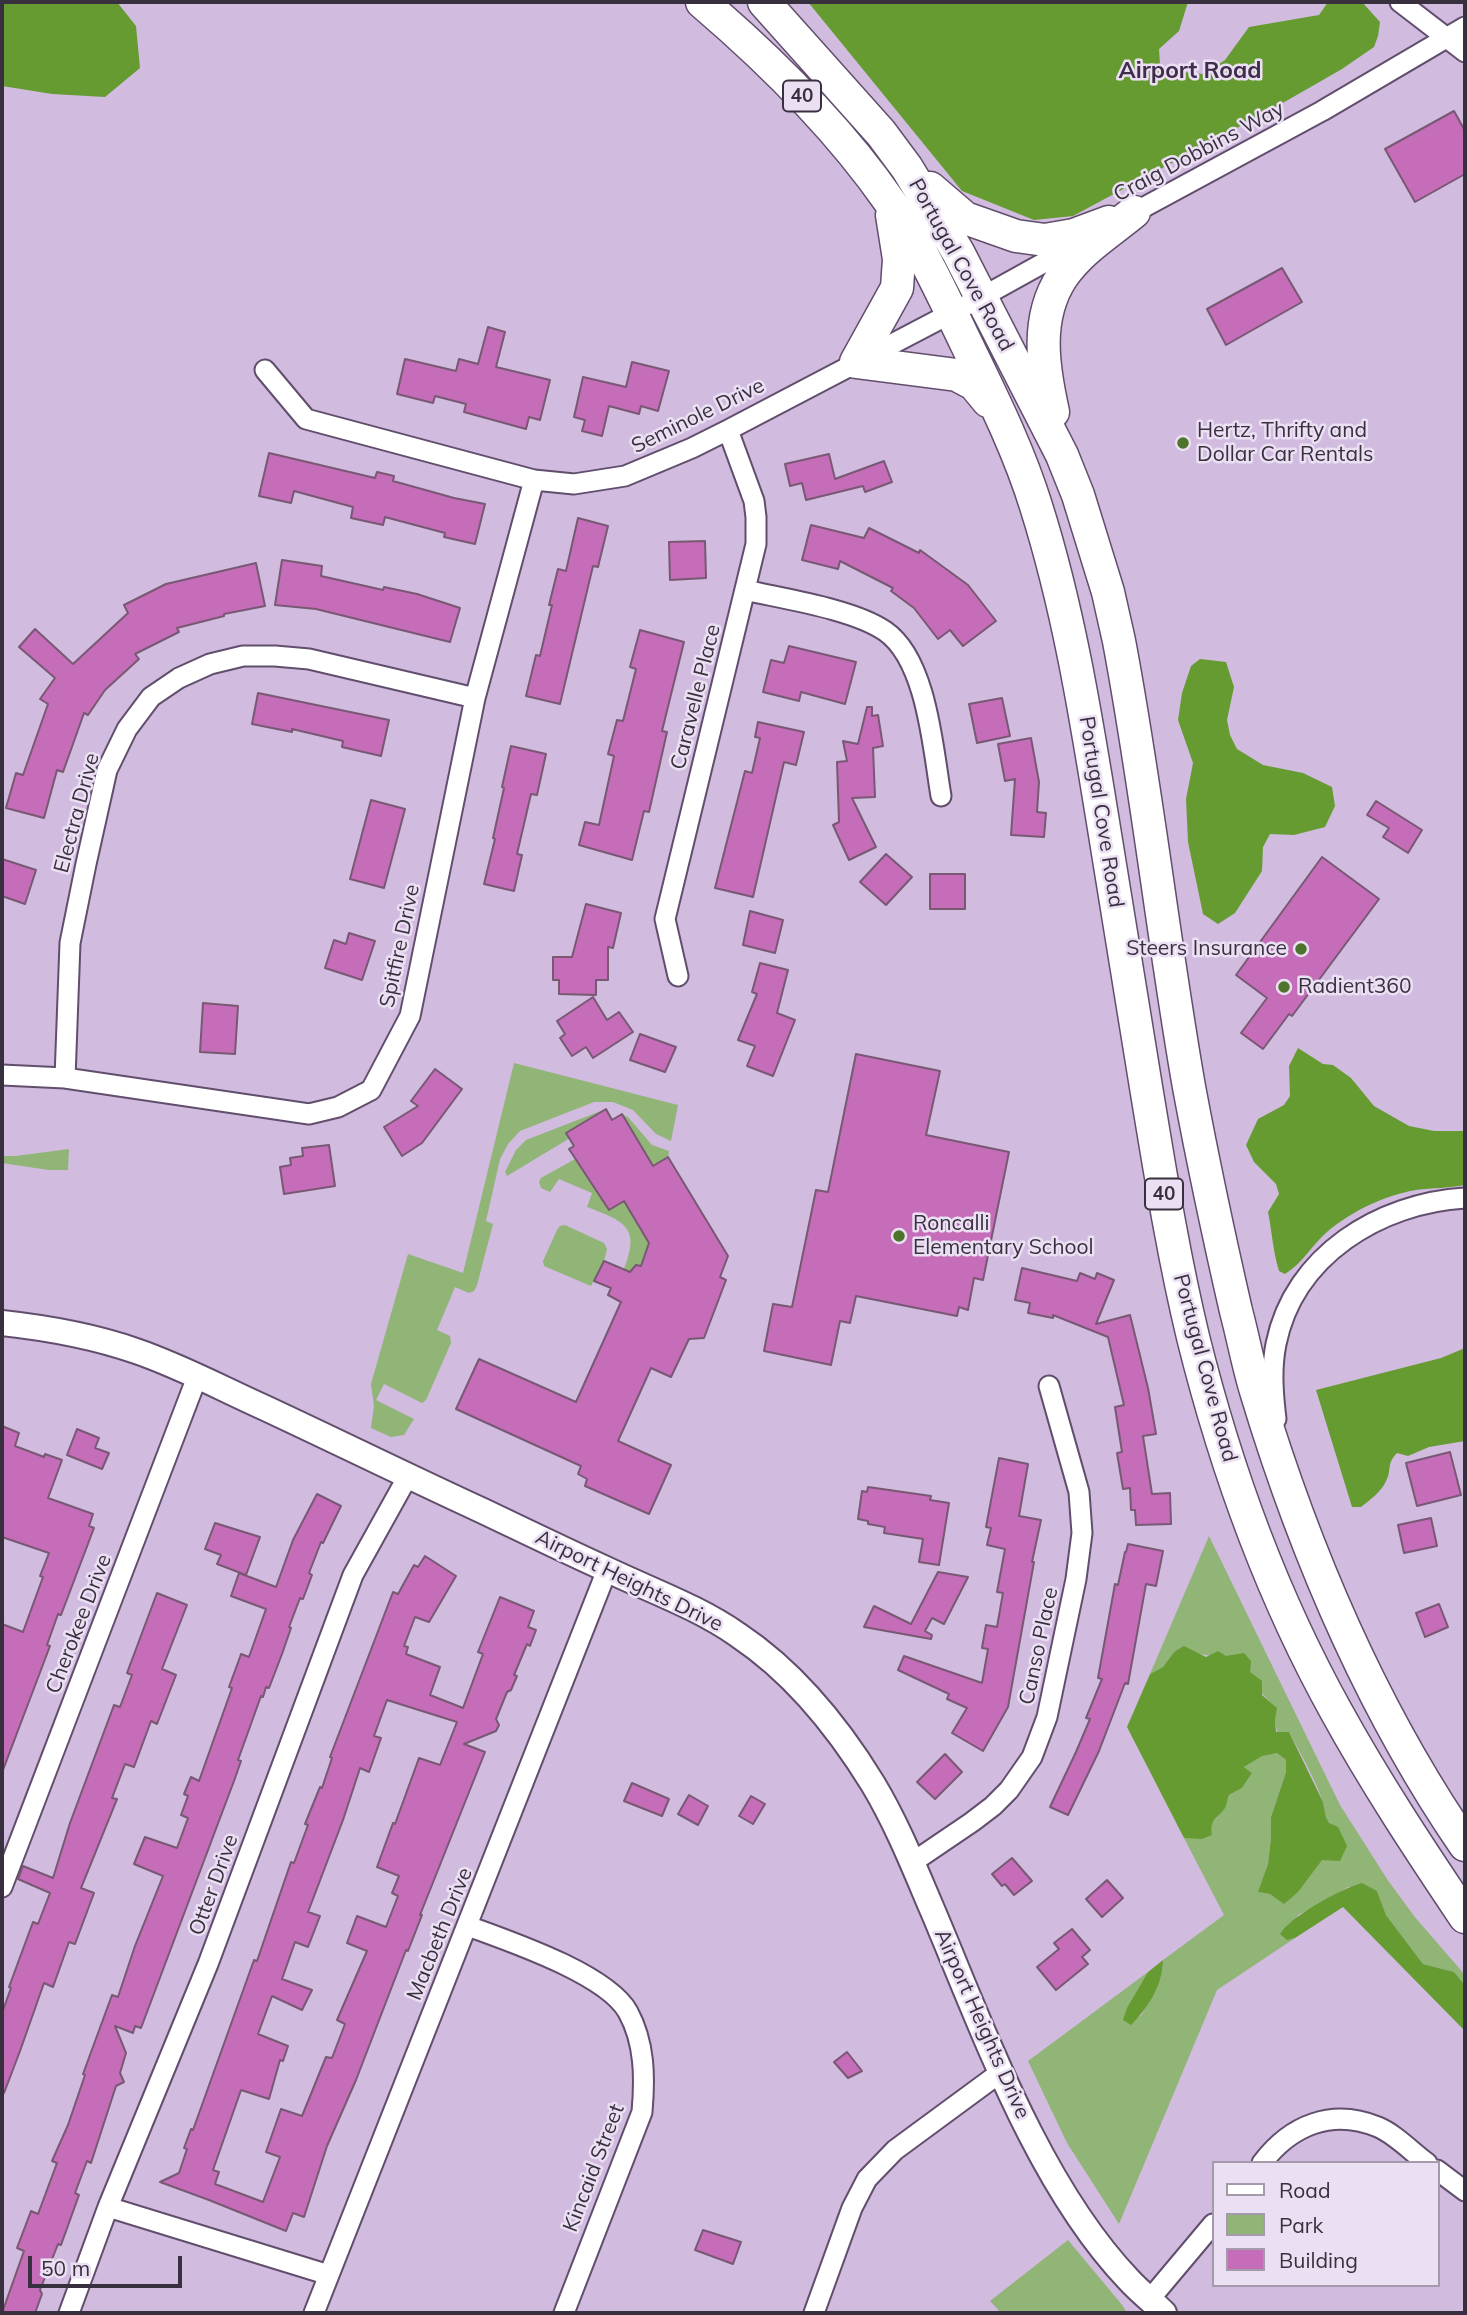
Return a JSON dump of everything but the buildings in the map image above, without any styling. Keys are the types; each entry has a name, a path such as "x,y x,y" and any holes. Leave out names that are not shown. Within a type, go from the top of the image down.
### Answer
{"main road":[{"name":"Portugal Cove Road","path":"702,2 743,37 804,98 859,161 889,201 915,241 1005,421 1035,501 1064,607 1089,737 1166,1209 1193,1335 1213,1410 1261,1551 1293,1625 1334,1707 1381,1790 1465,1917"},
{"name":"Portugal Cove Road","path":"764,2 836,80 908,168 982,298 1062,454 1078,495 1108,592 1119,641 1189,1087 1255,1388 1283,1475 1336,1609 1410,1756 1465,1845"},
{"path":"908,168 965,218 1017,236 1045,240 1074,235 1134,212"},
{"path":"889,201 898,245 897,288 856,362 957,375 974,384 1005,421"},
{"path":"1062,454 1043,369 1046,315 1062,276 1087,250 1134,212"}],"street":[{"path":"1400,2 1465,52"},
{"name":"Craig Dobbins Way","path":"951,313 1322,111 1465,27"},
{"name":"Seminole Drive","path":"265,370 306,419 534,480 574,484 625,476 692,448 951,313"},
{"name":"Caravelle Place","path":"678,976 665,919 756,544 757,517 746,476 728,430"},
{"name":"Spitfire Drive","path":"2,1075 65,1078 309,1114 338,1107 371,1090 410,1016 475,698 534,480"},
{"path":"745,590 857,617 886,632 913,666 920,686 942,796"},
{"name":"Electra Drive","path":"65,1078 70,943 107,770 127,729 151,697 179,678 210,664 243,656 275,656 309,659 475,698"},
{"path":"1283,1475 1273,1389 1276,1344 1301,1286 1322,1259 1340,1242 1367,1224 1397,1210 1465,1198"},
{"name":"Airport Heights Drive","path":"2,1323 100,1340 141,1353 197,1377 693,1608 762,1652 841,1735 886,1806 913,1862 1001,2072 1031,2133 1080,2219 1128,2279 1157,2306"},
{"name":"Cherokee Drive","path":"2,1887 197,1377"},
{"name":"Canso Place","path":"913,1862 972,1822 1009,1790 1032,1757 1047,1717 1076,1579 1082,1533 1079,1492 1049,1386"},
{"name":"Otter Drive","path":"69,2313 108,2207 208,1965 353,1575 408,1476"},
{"name":"Macbeth Drive","path":"314,2313 607,1570"},
{"name":"Kincaid Street","path":"468,1926 585,1974 607,1990 627,2010 640,2044 645,2080 642,2112 564,2313"},
{"path":"814,2313 852,2208 867,2179 895,2150 1001,2072"},
{"path":"1264,2161 1287,2137 1307,2124 1329,2119 1354,2120 1380,2128 1424,2161"},
{"path":"1439,2172 1465,2191"},
{"path":"108,2207 328,2275"},
{"path":"1157,2306 1212,2225"}],"green space":[{"path":"2,2 117,2 136,26 140,68 105,97 52,94 2,86"},
{"path":"808,2 1188,2 1179,31 1159,49 1160,64 1173,71 1204,74 1225,60 1249,27 1319,15 1328,2 1362,2 1380,22 1374,47 1342,69 1274,108 1073,216 1034,220 962,191"},
{"path":"1200,659 1226,662 1234,687 1227,720 1237,749 1263,765 1303,773 1332,787 1335,806 1325,827 1294,835 1270,834 1263,847 1262,871 1235,913 1218,924 1203,914 1188,842 1186,799 1193,763 1178,720 1182,693 1191,666"},
{"path":"1298,1048 1323,1064 1333,1065 1351,1078 1374,1106 1409,1126 1434,1131 1465,1131 1465,1185 1404,1192 1369,1205 1327,1232 1297,1265 1285,1274 1279,1271 1277,1264 1268,1212 1279,1194 1276,1184 1254,1162 1246,1145 1258,1119 1284,1105 1290,1096 1289,1066"},
{"path":"514,1063 678,1105 671,1141 656,1134 633,1110 613,1102 594,1102 520,1131 508,1144 500,1159 486,1221 493,1224 477,1285 474,1291 469,1293 455,1287 437,1330 450,1336 451,1343 426,1400 422,1403 384,1384 376,1400 414,1419 404,1435 391,1437 371,1428 374,1406 371,1384 408,1254 463,1273"},
{"path":"606,1109 570,1138 507,1176 505,1172 516,1150 526,1140"},
{"path":"622,1114 628,1117 652,1145 669,1151 668,1157 653,1166"},
{"path":"69,1149 68,1170 2,1163 2,1156"},
{"path":"575,1159 579,1164 584,1161 608,1210 624,1201 652,1248 641,1266 636,1265 631,1272 624,1269 631,1244 630,1235 626,1227 619,1222 587,1207 592,1193 559,1179 550,1192 541,1188 541,1178"},
{"path":"565,1225 604,1243 607,1249 591,1286 544,1266 543,1261 557,1230"},
{"path":"1465,1348 1465,1441 1429,1447 1408,1456 1397,1453 1391,1460 1388,1477 1382,1488 1361,1507 1352,1507 1316,1390 1441,1358"},
{"path":"1209,1536 1340,1805 1414,1916 1465,1975 1465,1985 1454,1972 1423,1964 1386,1915 1377,1891 1348,1887 1298,1915 1287,1939 1295,1938 1217,1990 1119,2224 1067,2143 1028,2061 1148,1972 1139,1990 1140,2017 1159,1983 1163,1960 1224,1915 1184,1838 1206,1829 1223,1809 1229,1795 1242,1788 1252,1773 1244,1767 1262,1755 1277,1753 1286,1760 1286,1772 1271,1817 1268,1864 1259,1892 1270,1894 1329,1823 1316,1785 1289,1732 1277,1732 1276,1708 1226,1656 1174,1652 1163,1667 1150,1674"},
{"path":"1184,1646 1206,1657 1218,1651 1226,1656 1244,1653 1251,1661 1250,1672 1262,1681 1262,1695 1277,1708 1276,1732 1289,1732 1323,1802 1329,1823 1338,1827 1347,1846 1340,1861 1322,1860 1298,1892 1284,1904 1270,1894 1258,1892 1268,1864 1271,1817 1286,1772 1286,1760 1277,1753 1262,1756 1244,1767 1252,1773 1242,1788 1229,1795 1225,1808 1213,1823 1212,1835 1202,1839 1184,1838 1127,1727 1150,1674 1163,1667 1174,1652"},
{"path":"1362,1883 1377,1891 1386,1915 1423,1964 1454,1972 1465,1985 1465,2031 1343,1907 1295,1938 1287,1940 1280,1934 1285,1927 1317,1904"},
{"path":"1163,1960 1153,1996 1131,2025 1123,2020 1127,2008 1148,1972"},
{"path":"1068,2240 1127,2313 1001,2313 990,2301"}],"place":[{"name":"Hertz, Thrifty and Dollar Car Rentals","path":"1183,443"},
{"name":"Steers Insurance","path":"1301,949"},
{"name":"Radient360","path":"1284,987"},
{"name":"Roncalli Elementary School","path":"899,1236"}],"district":[{"name":"Airport Road","path":"1190,71"}]}
